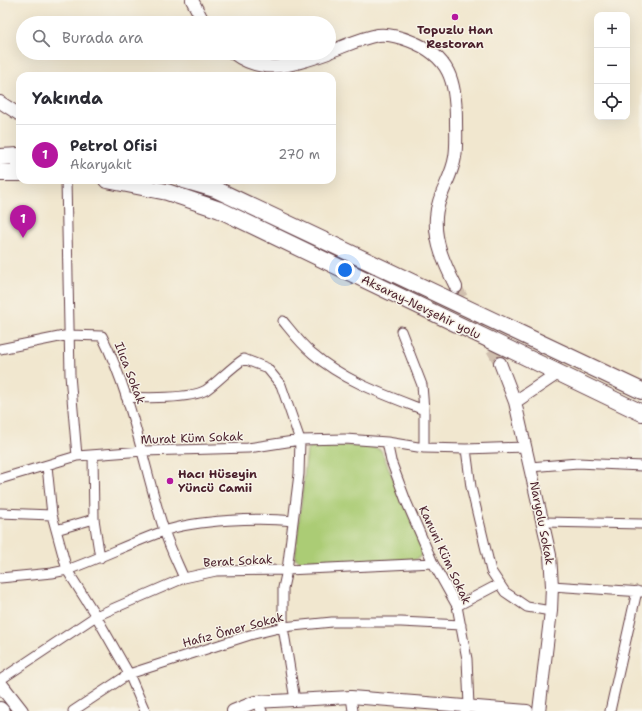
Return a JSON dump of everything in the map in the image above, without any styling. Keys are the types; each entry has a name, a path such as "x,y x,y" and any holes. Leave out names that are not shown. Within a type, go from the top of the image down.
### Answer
{"highway":[{"path":"0,157 16,156"},
{"path":"0,173 16,173"},
{"name":"Aksaray-Nevşehir yolu","path":"127,184 167,192 220,210 642,413"},
{"name":"Aksaray-Nevşehir yolu","path":"198,184 215,189 642,392"}],"main road":[{"path":"0,684 21,711"}],"street":[{"path":"192,0 200,16"},
{"path":"336,50 369,37 383,35 399,37 428,49 438,58 452,77 456,104 456,148 453,166 441,194 436,218 436,230 442,256 456,287"},
{"path":"244,60 256,65 275,67 290,66 308,60"},
{"path":"0,102 16,112"},
{"path":"66,184 70,375 77,456"},
{"path":"283,321 310,352 333,370 379,393 424,410"},
{"path":"401,331 422,385 424,410 424,448"},
{"path":"0,349 69,335"},
{"name":"Ilıca Sokak","path":"69,335 102,336 112,356 126,397 164,531 184,578"},
{"path":"126,397 176,396 205,390 231,367 244,359 267,368 281,385 300,440 293,521 287,570 283,588 283,627 294,700"},
{"name":"Naryolu Sokak","path":"500,363 515,402 544,522 550,555 552,586 551,611 538,711"},
{"path":"515,402 558,373"},
{"name":"Murat Küm Sokak","path":"0,479 77,456 142,451 248,448 300,440 345,439 387,442 424,448 466,449 526,447"},
{"name":"Kanuni Küm Sokak","path":"387,442 390,461 433,563 457,606 467,659 466,708"},
{"path":"466,449 471,487 491,570 505,592 527,607 551,611"},
{"path":"93,454 94,519 100,558"},
{"path":"530,467 578,463 642,466"},
{"path":"47,466 52,515 68,570 129,674 145,711"},
{"path":"0,513 52,515"},
{"path":"56,530 94,519"},
{"path":"0,578 68,570 164,531 185,526 242,519 278,519 293,521"},
{"path":"544,522 642,524"},
{"name":"Berat Sokak","path":"0,680 96,616 184,578 216,571 287,570 433,563"},
{"path":"457,606 500,584"},
{"path":"552,586 640,592 610,711"},
{"name":"Hafız Ömer Sokak","path":"73,711 129,674 243,637 283,627 332,622 401,622 461,625"},
{"path":"351,697 353,711"},
{"path":"233,711 294,700 351,697 466,708 527,711"}],"green space":[{"path":"312,446 369,446 381,450 422,546 420,557 414,560 302,562 295,558 307,450"}],"tunnel":[{"path":"456,287 500,363"}],"place":[{"name":"Topuzlu Han Restoran","path":"455,17"},
{"name":"Petrol Ofisi","path":"23,238"},
{"name":"Hacı Hüseyin Yüncü Camii","path":"170,481"}]}
